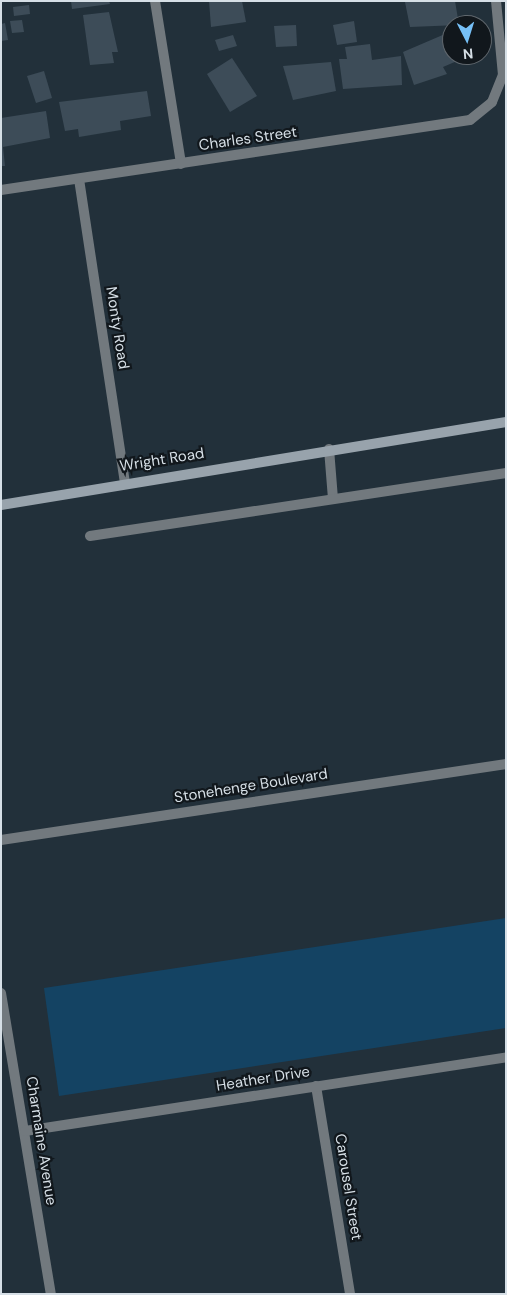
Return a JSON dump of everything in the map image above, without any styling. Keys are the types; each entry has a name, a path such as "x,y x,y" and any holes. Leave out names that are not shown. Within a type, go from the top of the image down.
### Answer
{"main road":[{"name":"Wright Road","path":"1,505 125,482 506,422"}],"street":[{"path":"155,1 180,164"},
{"name":"Charles Street","path":"1,190 461,123 492,102 504,67 496,1"},
{"name":"Monty Road","path":"79,179 125,482"},
{"path":"329,449 333,499"},
{"path":"90,536 506,472"},
{"name":"Stonehenge Boulevard","path":"1,840 506,764"},
{"name":"Charmaine Avenue","path":"1,993 51,1294"},
{"name":"Heather Drive","path":"25,1131 506,1057"},
{"name":"Carousel Street","path":"316,1086 350,1294"}],"shaded area":[{"path":"506,918 506,1028 59,1096 44,988"}],"building":[{"path":"71,1 109,1 110,4 72,9"},
{"path":"209,1 242,1 246,22 211,27"},
{"path":"455,1 457,15 442,15 442,26 410,27 405,2"},
{"path":"29,5 30,14 14,16 13,7"},
{"path":"109,12 118,52 112,52 114,63 90,65 83,15"},
{"path":"22,20 24,32 12,33 10,21"},
{"path":"354,21 357,42 337,45 333,25"},
{"path":"5,23 8,40 1,41 1,24"},
{"path":"296,25 297,46 276,47 274,26"},
{"path":"233,35 237,46 219,51 215,40"},
{"path":"442,35 442,65 448,65 443,67 447,74 414,85 403,52"},
{"path":"370,44 372,60 401,56 402,85 343,89 339,59 347,59 345,47"},
{"path":"232,58 257,96 230,112 207,74"},
{"path":"331,62 336,91 293,100 283,66"},
{"path":"44,71 52,98 36,103 27,76"},
{"path":"147,91 151,116 120,121 121,130 79,137 78,129 65,131 59,102"},
{"path":"46,111 50,138 3,147 5,166 1,166 1,118"}]}
